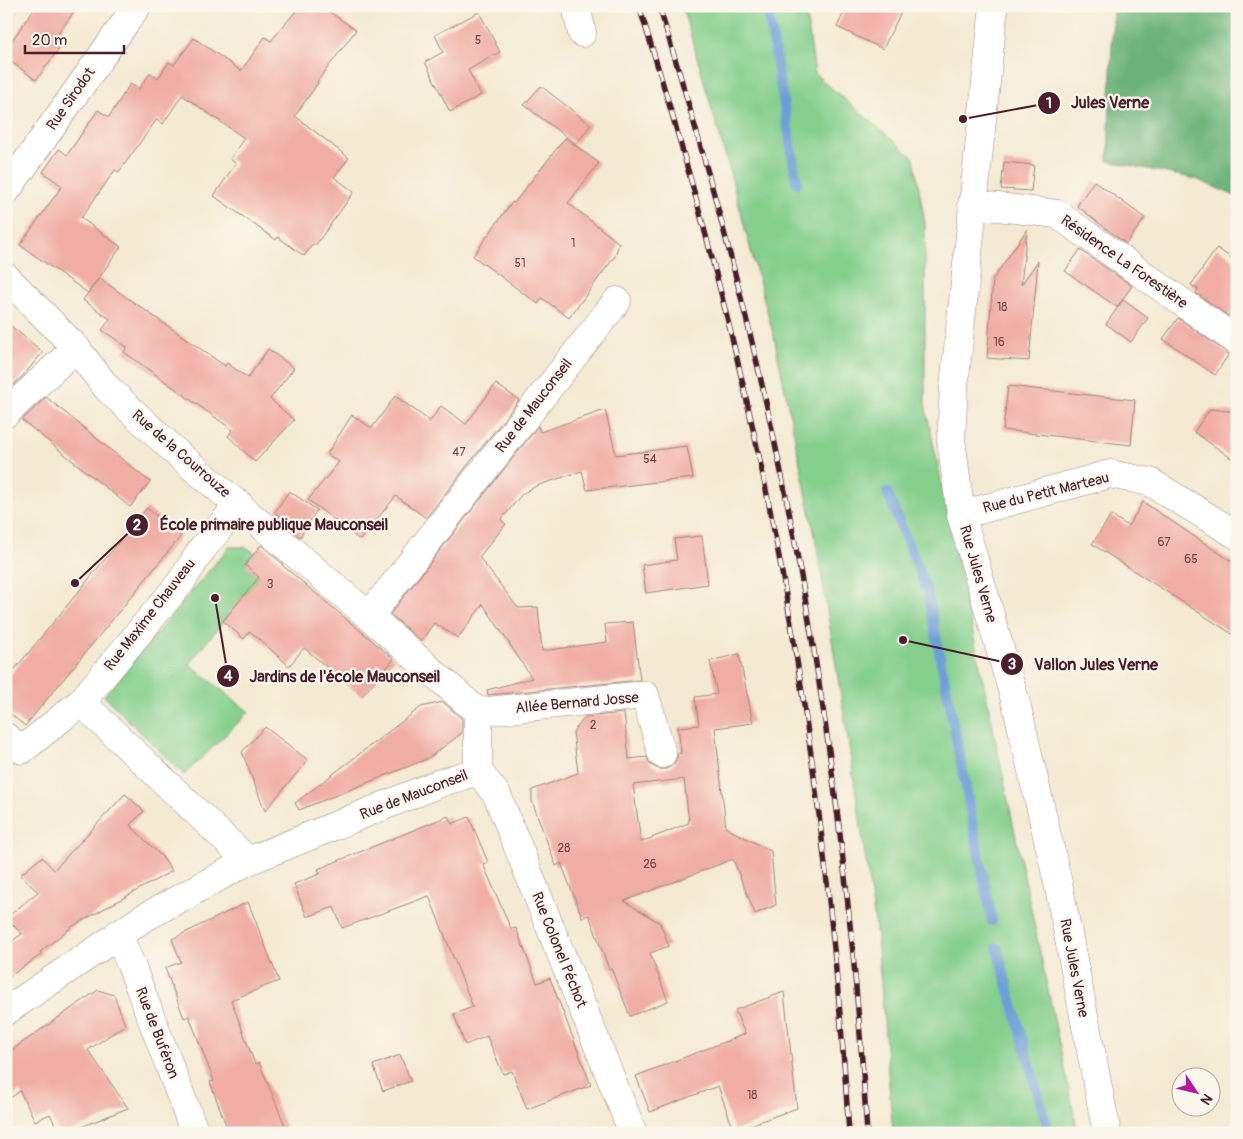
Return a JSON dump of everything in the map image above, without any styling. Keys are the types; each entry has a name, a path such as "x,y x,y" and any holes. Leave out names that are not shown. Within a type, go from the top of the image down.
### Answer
{"street":[{"name":"Rue Sirodot","path":"6,191 137,6"},
{"path":"576,6 582,33"},
{"name":"Rue Jules Verne","path":"994,6 954,387 952,439 961,515 1017,707 1056,878 1107,1133"},
{"name":"Résidence La Forestière","path":"972,204 1057,214 1237,342"},
{"name":"Rue de la Courrouze","path":"6,277 76,348 107,388 180,456 369,616"},
{"name":"Rue de Mauconseil","path":"369,616 617,301"},
{"path":"6,413 76,348"},
{"name":"Rue du Petit Marteau","path":"961,515 1110,474 1150,482 1237,535"},
{"name":"Rue Maxime Chauveau","path":"6,737 22,750 80,702 181,582 202,549 239,504"},
{"path":"369,616 478,712"},
{"name":"Allée Bernard Josse","path":"478,712 645,695 662,754"},
{"path":"80,702 248,861"},
{"name":"Rue de Mauconseil","path":"6,1011 142,919 248,861 440,783 478,771 478,712"},
{"name":"Rue Colonel Péchot","path":"478,771 497,795 633,1133"},
{"name":"Rue de Buféron","path":"118,934 132,965 195,1133"}],"green space":[{"path":"682,6 805,6 815,74 914,158 925,224 925,404 1078,1133 893,1133 877,936 816,541 774,337 727,161"},
{"path":"1113,6 1235,6 1237,9 1237,197 1196,179 1108,161"},
{"path":"229,547 246,547 255,553 245,565 259,577 189,664 249,712 184,775 104,696"}],"building":[{"path":"36,6 78,6 55,38 63,43 36,80 6,58 6,49"},
{"path":"300,6 321,6 356,30 317,82 295,116 349,158 334,177 354,192 315,246 313,244 304,256 278,237 276,240 214,196 236,163 230,159 244,138 182,95 163,124 157,119 119,172 115,170 81,218 121,247 88,293 20,245 62,186 43,172 59,149 67,155 98,110 109,117 130,84 139,89 150,73 158,78 169,62 174,65 194,38 241,71 265,37 271,41"},
{"path":"847,6 904,6 883,49 837,27"},
{"path":"479,12 500,52 468,70 481,95 450,112 425,62 443,52 435,35"},
{"path":"541,86 591,125 576,144 524,105"},
{"path":"565,138 599,163 568,203 619,243 615,256 569,318 542,298 538,304 473,256 512,202 514,203"},
{"path":"1004,162 1034,165 1031,191 1001,189"},
{"path":"1094,181 1145,218 1126,244 1077,206"},
{"path":"1027,229 1021,285 1038,261 1029,361 987,358 993,279"},
{"path":"1217,248 1237,262 1237,304 1228,316 1196,293 1198,289 1191,285"},
{"path":"1080,250 1132,286 1117,307 1065,271"},
{"path":"99,278 225,366 227,363 248,378 268,349 294,368 270,399 294,420 255,462 228,436 233,430 124,352 127,347 102,330 110,319 83,300"},
{"path":"1123,300 1148,318 1131,342 1106,324"},
{"path":"1178,318 1229,354 1215,375 1163,339"},
{"path":"6,322 43,352 22,377 6,391"},
{"path":"496,384 519,400 426,518 396,496 360,540 308,500 339,462 327,454 352,415 372,428 395,396 430,421 441,406 466,424"},
{"path":"1008,386 1135,400 1131,445 1003,430"},
{"path":"46,397 150,482 130,507 22,420"},
{"path":"1210,409 1237,412 1237,462 1194,432"},
{"path":"605,410 616,455 687,446 693,478 587,490 582,471 536,486 522,494 501,520 506,524 479,557 518,608 538,607 542,651 607,642 605,624 633,622 640,680 488,695 487,690 532,678 483,604 458,638 434,623 421,641 390,614 538,426 540,432"},
{"path":"289,491 317,510 300,537 280,520 281,518 275,512"},
{"path":"1143,502 1237,565 1237,637 1092,544 1111,515 1128,526"},
{"path":"147,508 181,536 25,726 6,710 6,680"},
{"path":"702,536 708,584 646,593 642,565 677,560 674,539"},
{"path":"261,545 282,565 394,659 362,696 304,648 289,666 250,631 244,639 223,621 259,577 245,565"},
{"path":"739,654 753,723 715,728 726,828 771,851 776,905 755,914 733,859 624,901 660,923 669,946 650,953 668,1001 630,1016 611,968 609,969 589,915 582,917 561,863 556,866 532,801 532,790 578,773 573,732 585,717 624,713 629,759 647,757 651,765 659,769 666,769 673,765 677,754 681,753 678,727 699,725 695,697 717,694 710,661","holes":["684,779 689,823 641,842 633,785"]},
{"path":"443,702 462,719 462,733 427,759 299,810 295,803 421,707"},
{"path":"265,727 308,760 265,811 242,752"},
{"path":"125,794 144,811 130,825 162,857 172,871 73,926 40,952 42,954 6,979 6,945 22,934 6,918 38,892 20,875 42,857 54,870"},
{"path":"448,816 452,824 469,817 488,862 483,864 511,929 516,928 537,983 550,978 591,1085 527,1109 512,1071 503,1074 487,1036 465,1045 454,1014 473,1007 429,896 342,928 334,907 307,917 294,884 320,874 318,869"},
{"path":"248,902 279,981 231,1000 255,1064 259,1062 288,1133 229,1133 210,1082 214,1081 189,1016 184,1018 165,968 181,962 172,939"},
{"path":"98,990 114,995 125,1025 88,1050 128,1108 66,1133 59,1133 50,1114 35,1121 20,1091 6,1101 6,1054"},
{"path":"784,992 797,1108 734,1131 718,1086 650,1112 636,1076 745,1034 735,1010"},
{"path":"400,1055 411,1081 383,1091 373,1065"}],"waterway":[{"path":"767,6 797,183"},
{"path":"887,492 927,590 992,921"},
{"path":"997,948 1049,1133"}],"railway":[{"path":"639,6 688,170 718,280 757,447 790,617 804,702 826,874 843,1046 849,1133"},
{"path":"659,6 699,139 752,340 795,543 831,763 849,911 867,1133"}],"place":[{"name":"Jules Verne","path":"963,119"},
{"name":"École primaire publique Mauconseil","path":"75,583"},
{"name":"Jardins de l'école Mauconseil","path":"215,598"},
{"name":"Vallon Jules Verne","path":"903,640"}]}
